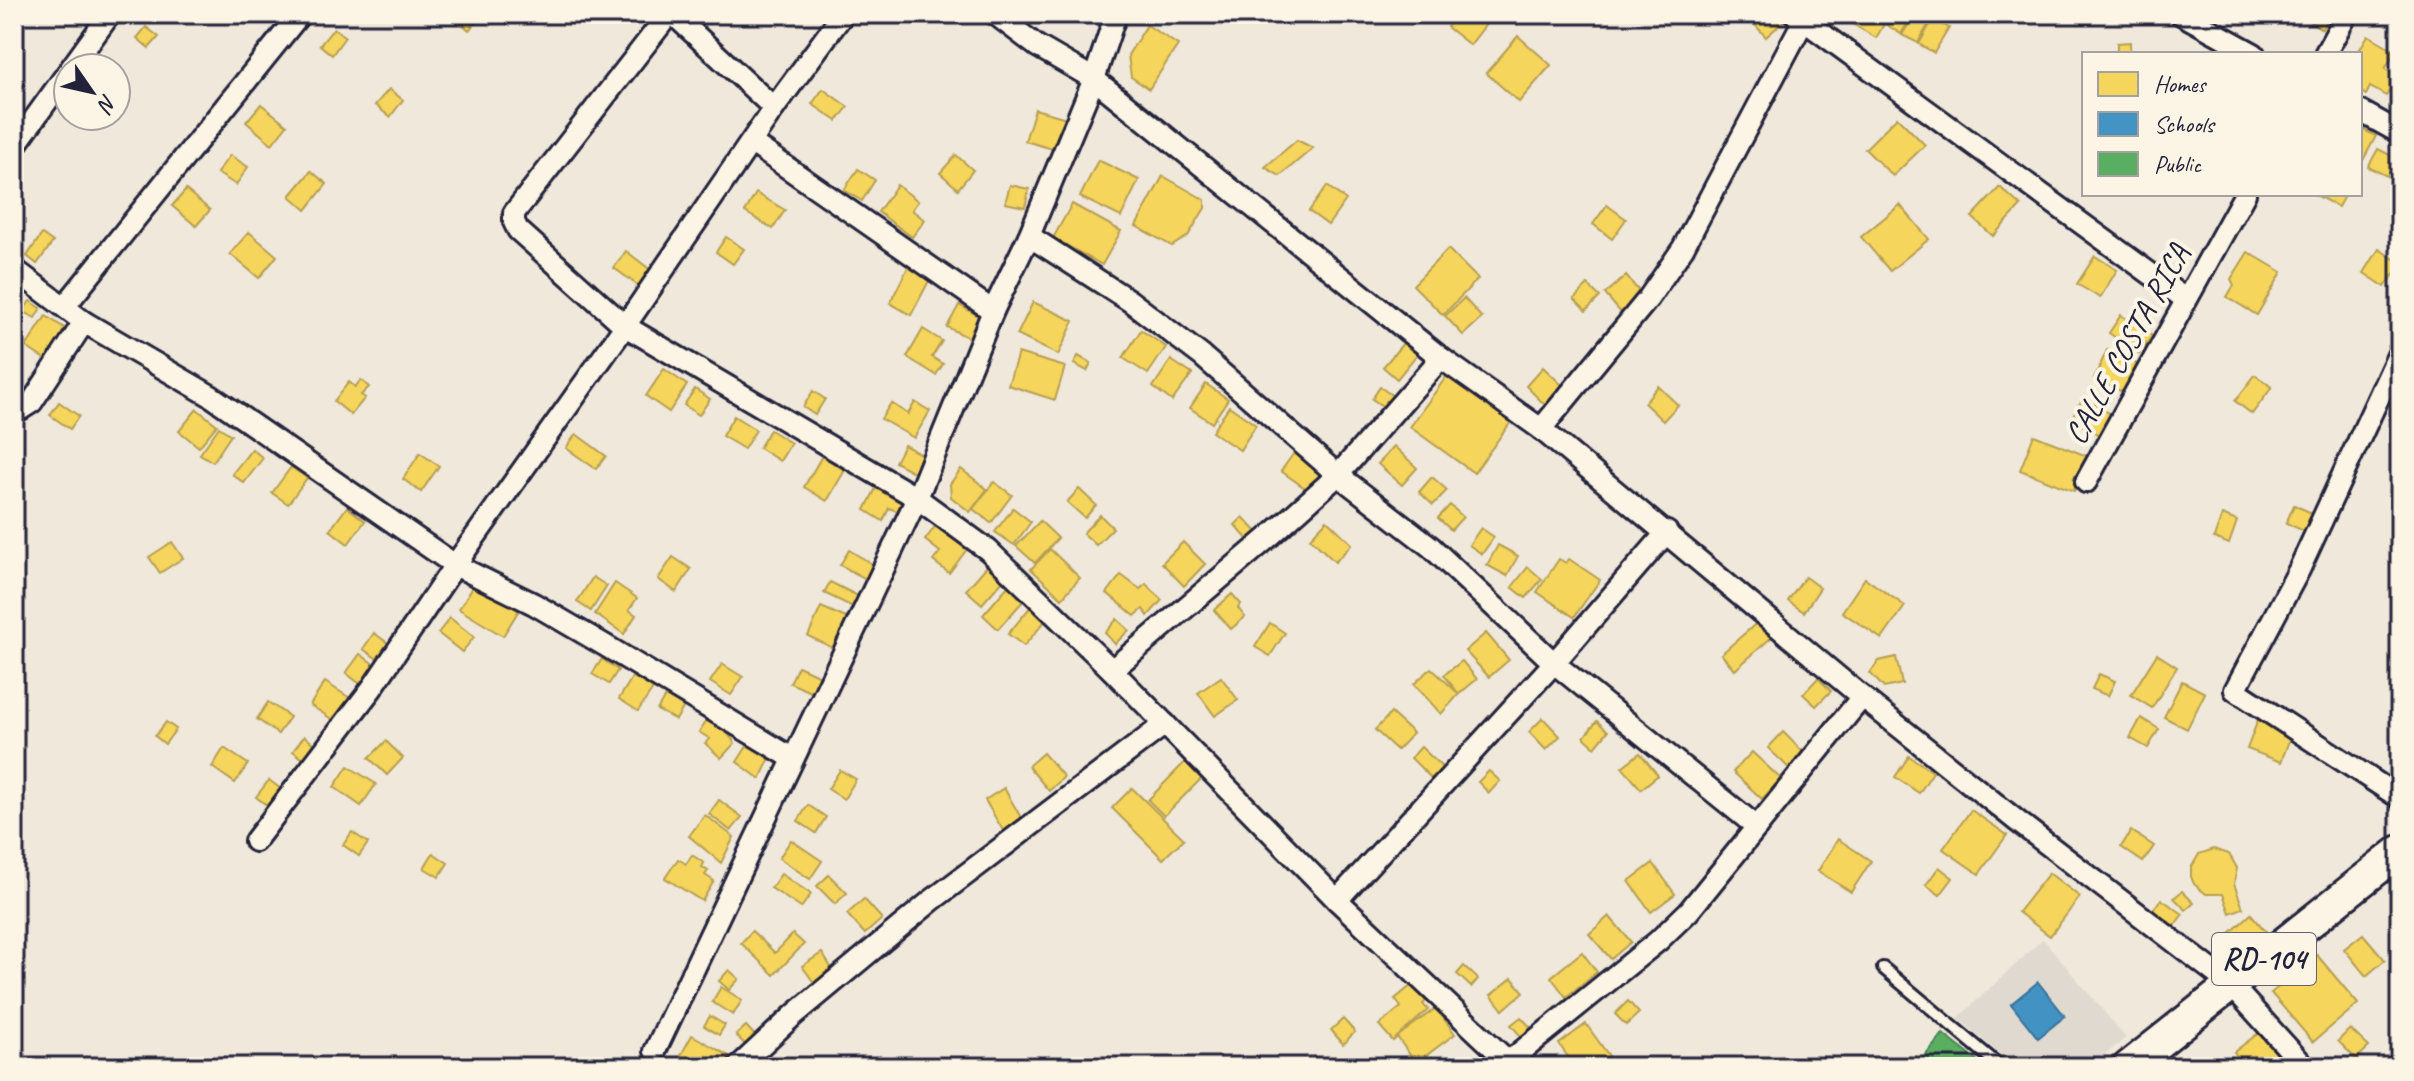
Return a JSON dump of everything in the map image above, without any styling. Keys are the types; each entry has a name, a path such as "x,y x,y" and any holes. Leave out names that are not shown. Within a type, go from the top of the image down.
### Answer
{"main road":[{"name":"RD-104","path":"2128,1067 2400,851"}],"street":[{"path":"82,52 110,14"},
{"path":"65,306 300,14"},
{"path":"774,108 671,14 514,213 514,222 518,230 625,326 917,498 988,550 1112,670 1337,900 1508,1065 1658,941 1689,911 1862,697"},
{"path":"255,841 372,688 774,108 843,14"},
{"path":"995,14 1037,46 1094,79 1441,358 1541,429 1862,697 2231,985 2305,1067"},
{"path":"655,1051 917,498 993,311 1029,236 1094,79 1116,14"},
{"path":"2181,14 2250,52"},
{"path":"2326,52 2347,14"},
{"path":"1541,429 1648,299 1683,248 1802,16 2185,299"},
{"path":"14,147 52,94"},
{"path":"2362,112 2400,133"},
{"path":"752,143 993,311"},
{"name":"CALLE COSTA RICA","path":"2086,482 2244,196"},
{"path":"1029,236 1130,301 1202,356 1338,475 1431,547 1554,663 1757,827"},
{"path":"14,269 84,322 211,396 455,565 534,604 792,758"},
{"path":"14,408 21,409 32,402 84,322"},
{"path":"2400,351 2299,570 2235,690 2400,798"},
{"path":"1112,670 1338,475 1441,358"},
{"path":"1337,900 1554,663 1667,532"},
{"path":"738,1067 794,1015 931,901 1165,724"}],"lane":[{"path":"1883,968 2001,1067"}],"shaded area":[{"path":"2043,939 2126,1038 2089,1067 2014,1067 1958,1018"}],"building: Homes":[{"path":"464,14 481,16 469,30 458,20"},
{"path":"1457,14 1475,14 1487,23 1470,45 1447,27"},
{"path":"1751,14 1777,14 1784,21 1766,37 1748,17"},
{"path":"1854,14 1890,14 1876,38 1849,22"},
{"path":"1893,14 1913,14 1901,34 1887,25"},
{"path":"1915,14 1932,18 1918,43 1902,35"},
{"path":"2298,14 2331,14 2322,29"},
{"path":"1933,19 1949,28 1934,53 1919,44"},
{"path":"1147,25 1178,45 1149,89 1131,77 1128,55"},
{"path":"146,27 159,37 149,48 137,38"},
{"path":"334,28 345,37 332,55 320,45"},
{"path":"2368,35 2396,51 2385,69 2398,77 2386,96 2370,87 2366,95 2362,93 2362,52 2358,52"},
{"path":"1518,36 1551,65 1519,102 1486,73"},
{"path":"2130,42 2130,52 2117,52 2117,43"},
{"path":"389,89 403,100 390,117 375,105"},
{"path":"823,89 848,107 837,121 812,104"},
{"path":"261,104 287,125 272,144 246,122"},
{"path":"1035,109 1070,119 1060,151 1025,141"},
{"path":"1897,117 1925,145 1893,176 1865,149"},
{"path":"2362,129 2376,136 2362,162"},
{"path":"1297,140 1313,148 1280,176 1265,167"},
{"path":"2378,149 2396,158 2387,176 2368,167"},
{"path":"230,155 248,167 236,185 217,173"},
{"path":"956,155 973,170 958,189 940,173"},
{"path":"1098,160 1139,180 1121,217 1080,197"},
{"path":"858,169 875,180 862,201 844,190"},
{"path":"311,171 327,184 306,210 290,196"},
{"path":"1163,176 1205,200 1205,208 1188,236 1172,246 1136,226"},
{"path":"897,185 918,201 912,210 925,220 912,237 878,212"},
{"path":"1010,185 1029,189 1025,207 1005,203"},
{"path":"1327,186 1346,200 1328,225 1309,211"},
{"path":"2000,187 2021,206 1993,236 1972,217"},
{"path":"186,190 210,210 196,226 172,206"},
{"path":"756,193 785,210 773,229 745,212"},
{"path":"2318,196 2344,196 2338,207"},
{"path":"1072,204 1121,231 1102,265 1053,238"},
{"path":"1607,205 1626,219 1612,239 1593,224"},
{"path":"1900,205 1929,239 1890,271 1861,237"},
{"path":"249,232 277,256 259,278 230,254"},
{"path":"42,234 53,242 37,264 27,256"},
{"path":"726,237 744,249 733,264 716,252"},
{"path":"1448,249 1478,279 1443,315 1413,285"},
{"path":"2379,249 2396,260 2400,254 2400,266 2385,287 2364,273"},
{"path":"626,251 652,271 640,287 614,268"},
{"path":"2248,252 2282,272 2257,315 2227,297 2234,285 2231,279"},
{"path":"2095,256 2117,270 2100,298 2077,284"},
{"path":"908,267 930,279 911,315 890,303"},
{"path":"1626,276 1643,296 1622,314 1605,294"},
{"path":"1588,285 1600,297 1586,311 1574,299"},
{"path":"1464,298 1482,318 1463,335 1445,316"},
{"path":"30,301 41,308 35,318 23,311"},
{"path":"1033,302 1074,321 1058,355 1017,335"},
{"path":"959,305 982,318 971,339 947,327"},
{"path":"2121,315 2152,336 2139,354 2109,333"},
{"path":"46,316 66,329 46,360 26,347"},
{"path":"923,329 942,341 932,357 943,364 936,375 907,357"},
{"path":"1141,330 1166,347 1148,374 1123,358"},
{"path":"1405,341 1419,352 1397,379 1383,367"},
{"path":"2107,350 2137,364 2124,393 2094,378"},
{"path":"1018,353 1065,367 1055,400 1008,385"},
{"path":"1078,356 1091,363 1087,371 1074,364"},
{"path":"1171,360 1192,374 1172,401 1153,387"},
{"path":"1543,367 1563,386 1545,405 1526,386"},
{"path":"664,369 687,385 669,412 646,396"},
{"path":"1449,373 1513,419 1474,473 1410,427"},
{"path":"2255,375 2272,387 2252,414 2235,401"},
{"path":"361,380 369,387 361,395 365,398 351,415 334,401 349,382 355,387"},
{"path":"1206,384 1228,399 1212,423 1190,408"},
{"path":"1658,386 1678,405 1663,421 1644,403"},
{"path":"1380,387 1396,398 1388,410 1372,399"},
{"path":"695,389 710,399 699,415 684,405"},
{"path":"813,391 825,399 815,415 803,407"},
{"path":"2083,398 2111,414 2099,435 2071,419"},
{"path":"59,402 79,416 70,429 50,415"},
{"path":"915,402 930,411 914,438 881,419 891,403 908,414"},
{"path":"1229,406 1256,425 1240,450 1212,432"},
{"path":"197,409 217,425 199,447 179,431"},
{"path":"734,416 756,430 744,449 722,436"},
{"path":"219,427 231,435 213,462 200,454"},
{"path":"770,430 791,443 780,461 759,448"},
{"path":"576,434 606,456 596,469 566,448"},
{"path":"2034,435 2087,456 2074,491 2020,470"},
{"path":"904,445 928,458 919,475 895,462"},
{"path":"1394,446 1417,468 1402,485 1378,464"},
{"path":"252,449 263,458 244,483 232,474"},
{"path":"420,453 439,466 421,492 403,479"},
{"path":"1294,453 1325,474 1312,493 1281,471"},
{"path":"822,456 845,470 827,501 804,487"},
{"path":"291,467 307,478 288,504 272,493"},
{"path":"961,469 987,489 970,512 951,497 950,484"},
{"path":"1432,477 1447,490 1433,505 1419,492"},
{"path":"994,482 1012,495 991,523 973,509"},
{"path":"878,484 904,497 897,511 889,508 883,521 865,510"},
{"path":"1079,489 1096,505 1085,518 1067,502"},
{"path":"1450,505 1463,517 1451,530 1438,518"},
{"path":"2294,505 2314,514 2306,532 2286,523"},
{"path":"347,507 365,521 348,544 330,530"},
{"path":"1013,508 1031,522 1014,545 995,532"},
{"path":"1100,515 1113,528 1096,545 1083,533"},
{"path":"2222,515 2237,521 2229,544 2214,538"},
{"path":"1243,517 1258,533 1249,541 1235,525"},
{"path":"1327,520 1352,544 1335,562 1310,538"},
{"path":"1040,521 1058,538 1035,563 1016,546"},
{"path":"937,524 968,548 949,573 933,561 940,552 925,540"},
{"path":"1481,528 1494,537 1482,554 1469,545"},
{"path":"172,542 183,558 160,573 149,557"},
{"path":"1183,542 1205,564 1184,586 1162,563"},
{"path":"1498,545 1518,556 1507,576 1487,565"},
{"path":"1050,549 1080,578 1062,598 1031,569"},
{"path":"849,550 874,565 866,579 840,565"},
{"path":"673,557 691,569 676,592 658,579"},
{"path":"1559,559 1566,563 1569,559 1600,580 1574,617 1537,592"},
{"path":"987,566 1003,580 982,604 966,590"},
{"path":"1528,567 1542,579 1526,598 1512,587"},
{"path":"1121,575 1140,589 1146,584 1162,600 1148,616 1143,609 1135,616 1107,593"},
{"path":"593,577 607,586 591,611 577,602"},
{"path":"1805,577 1820,588 1804,612 1788,601"},
{"path":"1865,578 1905,606 1882,639 1842,612"},
{"path":"830,582 864,599 859,610 824,593"},
{"path":"475,583 519,610 503,636 459,609"},
{"path":"615,583 637,598 629,610 636,615 624,634 595,614"},
{"path":"1008,586 1024,600 998,629 983,615"},
{"path":"1232,594 1241,604 1238,608 1245,617 1231,629 1214,610"},
{"path":"1032,605 1048,618 1024,646 1008,634"},
{"path":"821,607 853,621 839,651 808,636"},
{"path":"450,618 474,637 462,652 438,633"},
{"path":"1117,619 1129,630 1115,644 1105,633"},
{"path":"1760,620 1773,636 1735,670 1721,654"},
{"path":"1270,623 1285,633 1270,656 1255,647"},
{"path":"374,633 392,646 382,662 363,649"},
{"path":"1486,633 1509,660 1489,677 1465,651"},
{"path":"360,654 379,668 364,687 346,673"},
{"path":"2157,654 2177,667 2152,708 2131,695"},
{"path":"1896,657 1902,684 1884,688 1870,673 1879,661"},
{"path":"602,659 618,670 609,684 592,674"},
{"path":"1462,661 1477,679 1459,694 1444,675"},
{"path":"722,664 743,677 731,695 710,682"},
{"path":"798,666 827,679 820,696 790,683"},
{"path":"1431,668 1459,694 1441,714 1414,684"},
{"path":"2099,674 2115,681 2108,696 2092,689"},
{"path":"633,676 653,689 638,711 619,699"},
{"path":"1221,677 1238,700 1215,716 1198,693"},
{"path":"1818,678 1831,691 1816,706 1803,694"},
{"path":"2182,681 2205,693 2187,729 2164,717"},
{"path":"325,682 353,700 338,723 310,705"},
{"path":"667,693 686,703 676,720 657,710"},
{"path":"268,702 290,717 278,734 257,719"},
{"path":"1391,713 1413,733 1397,750 1375,730"},
{"path":"2259,717 2293,730 2281,762 2247,749"},
{"path":"708,718 722,726 735,743 721,758 705,743 710,739 699,732"},
{"path":"1543,718 1560,736 1546,750 1529,732"},
{"path":"2141,718 2159,729 2148,748 2130,738"},
{"path":"1597,721 1608,731 1595,747 1584,737"},
{"path":"166,722 176,729 165,744 155,736"},
{"path":"1783,732 1809,758 1794,773 1768,748"},
{"path":"304,736 318,747 307,762 293,751"},
{"path":"386,741 403,758 387,775 369,758"},
{"path":"749,743 771,756 760,779 737,762"},
{"path":"1421,747 1443,768 1432,779 1411,758"},
{"path":"224,748 248,764 235,783 212,767"},
{"path":"1752,752 1781,779 1762,799 1733,772"},
{"path":"1043,753 1064,777 1049,791 1028,766"},
{"path":"1640,753 1658,775 1641,789 1622,767"},
{"path":"1909,756 1933,772 1919,793 1895,777"},
{"path":"1186,761 1202,778 1164,816 1148,800"},
{"path":"348,766 376,784 361,806 334,787"},
{"path":"840,770 856,779 844,799 828,789"},
{"path":"1489,771 1500,781 1489,793 1478,782"},
{"path":"269,780 285,792 272,809 256,797"},
{"path":"1004,788 1024,823 1005,834 985,800"},
{"path":"1132,788 1184,839 1163,859 1112,808"},
{"path":"719,800 742,817 731,831 709,814"},
{"path":"808,805 826,817 816,833 798,821"},
{"path":"1971,810 2007,835 1979,874 1943,849"},
{"path":"705,815 734,837 721,863 689,836"},
{"path":"2131,831 2154,846 2143,862 2121,847"},
{"path":"352,832 368,843 359,856 343,845"},
{"path":"1838,839 1871,861 1851,892 1818,871"},
{"path":"791,840 822,861 810,879 779,858"},
{"path":"2214,849 2229,854 2237,868 2234,884 2243,908 2230,913 2223,894 2206,894 2191,877 2191,868 2199,854"},
{"path":"433,853 448,863 439,877 424,868"},
{"path":"692,855 704,863 702,867 708,871 705,875 714,881 702,901 665,878 678,859 686,864"},
{"path":"1653,863 1675,894 1651,912 1629,881"},
{"path":"1939,867 1953,878 1940,895 1926,885"},
{"path":"2049,873 2080,897 2050,936 2018,912"},
{"path":"781,874 811,894 801,908 771,888"},
{"path":"829,875 847,893 835,904 817,886"},
{"path":"2182,891 2194,903 2186,910 2174,898"},
{"path":"864,899 882,919 865,934 847,914"},
{"path":"2161,899 2183,914 2173,927 2152,911"},
{"path":"2251,914 2269,935 2237,965 2218,944"},
{"path":"1609,916 1631,942 1611,959 1589,934"},
{"path":"752,931 775,953 793,934 804,944 774,975 741,943"},
{"path":"2363,934 2385,960 2366,976 2344,949"},
{"path":"1582,952 1597,972 1566,997 1551,977"},
{"path":"822,953 836,975 818,988 802,966"},
{"path":"2317,955 2358,1004 2313,1042 2271,993"},
{"path":"1464,966 1478,979 1471,987 1457,974"},
{"path":"729,970 739,979 729,990 719,981"},
{"path":"1512,978 1524,992 1503,1010 1491,995"},
{"path":"1412,985 1426,1001 1423,1004 1428,1010 1393,1041 1379,1025 1401,1007 1395,999"},
{"path":"721,987 742,1000 733,1015 712,1002"},
{"path":"1628,1001 1639,1013 1626,1025 1615,1014"},
{"path":"1436,1008 1455,1034 1416,1063 1397,1037"},
{"path":"710,1016 725,1025 719,1035 704,1026"},
{"path":"1521,1017 1536,1033 1526,1042 1511,1025"},
{"path":"1343,1019 1355,1032 1343,1044 1331,1030"},
{"path":"1586,1024 1609,1056 1593,1067 1575,1067 1559,1044"},
{"path":"746,1026 759,1040 749,1049 736,1035"},
{"path":"2350,1029 2369,1047 2356,1059 2338,1041"},
{"path":"2260,1032 2283,1063 2278,1067 2246,1067 2234,1052"},
{"path":"692,1035 731,1057 725,1067 703,1056 697,1067 680,1057"},
{"path":"1952,1055 1965,1067 1941,1067"}],"building: Schools":[{"path":"2038,982 2065,1016 2038,1038 2011,1004"}],"building: Public":[{"path":"1943,1034 1985,1067 1916,1067"}]}
